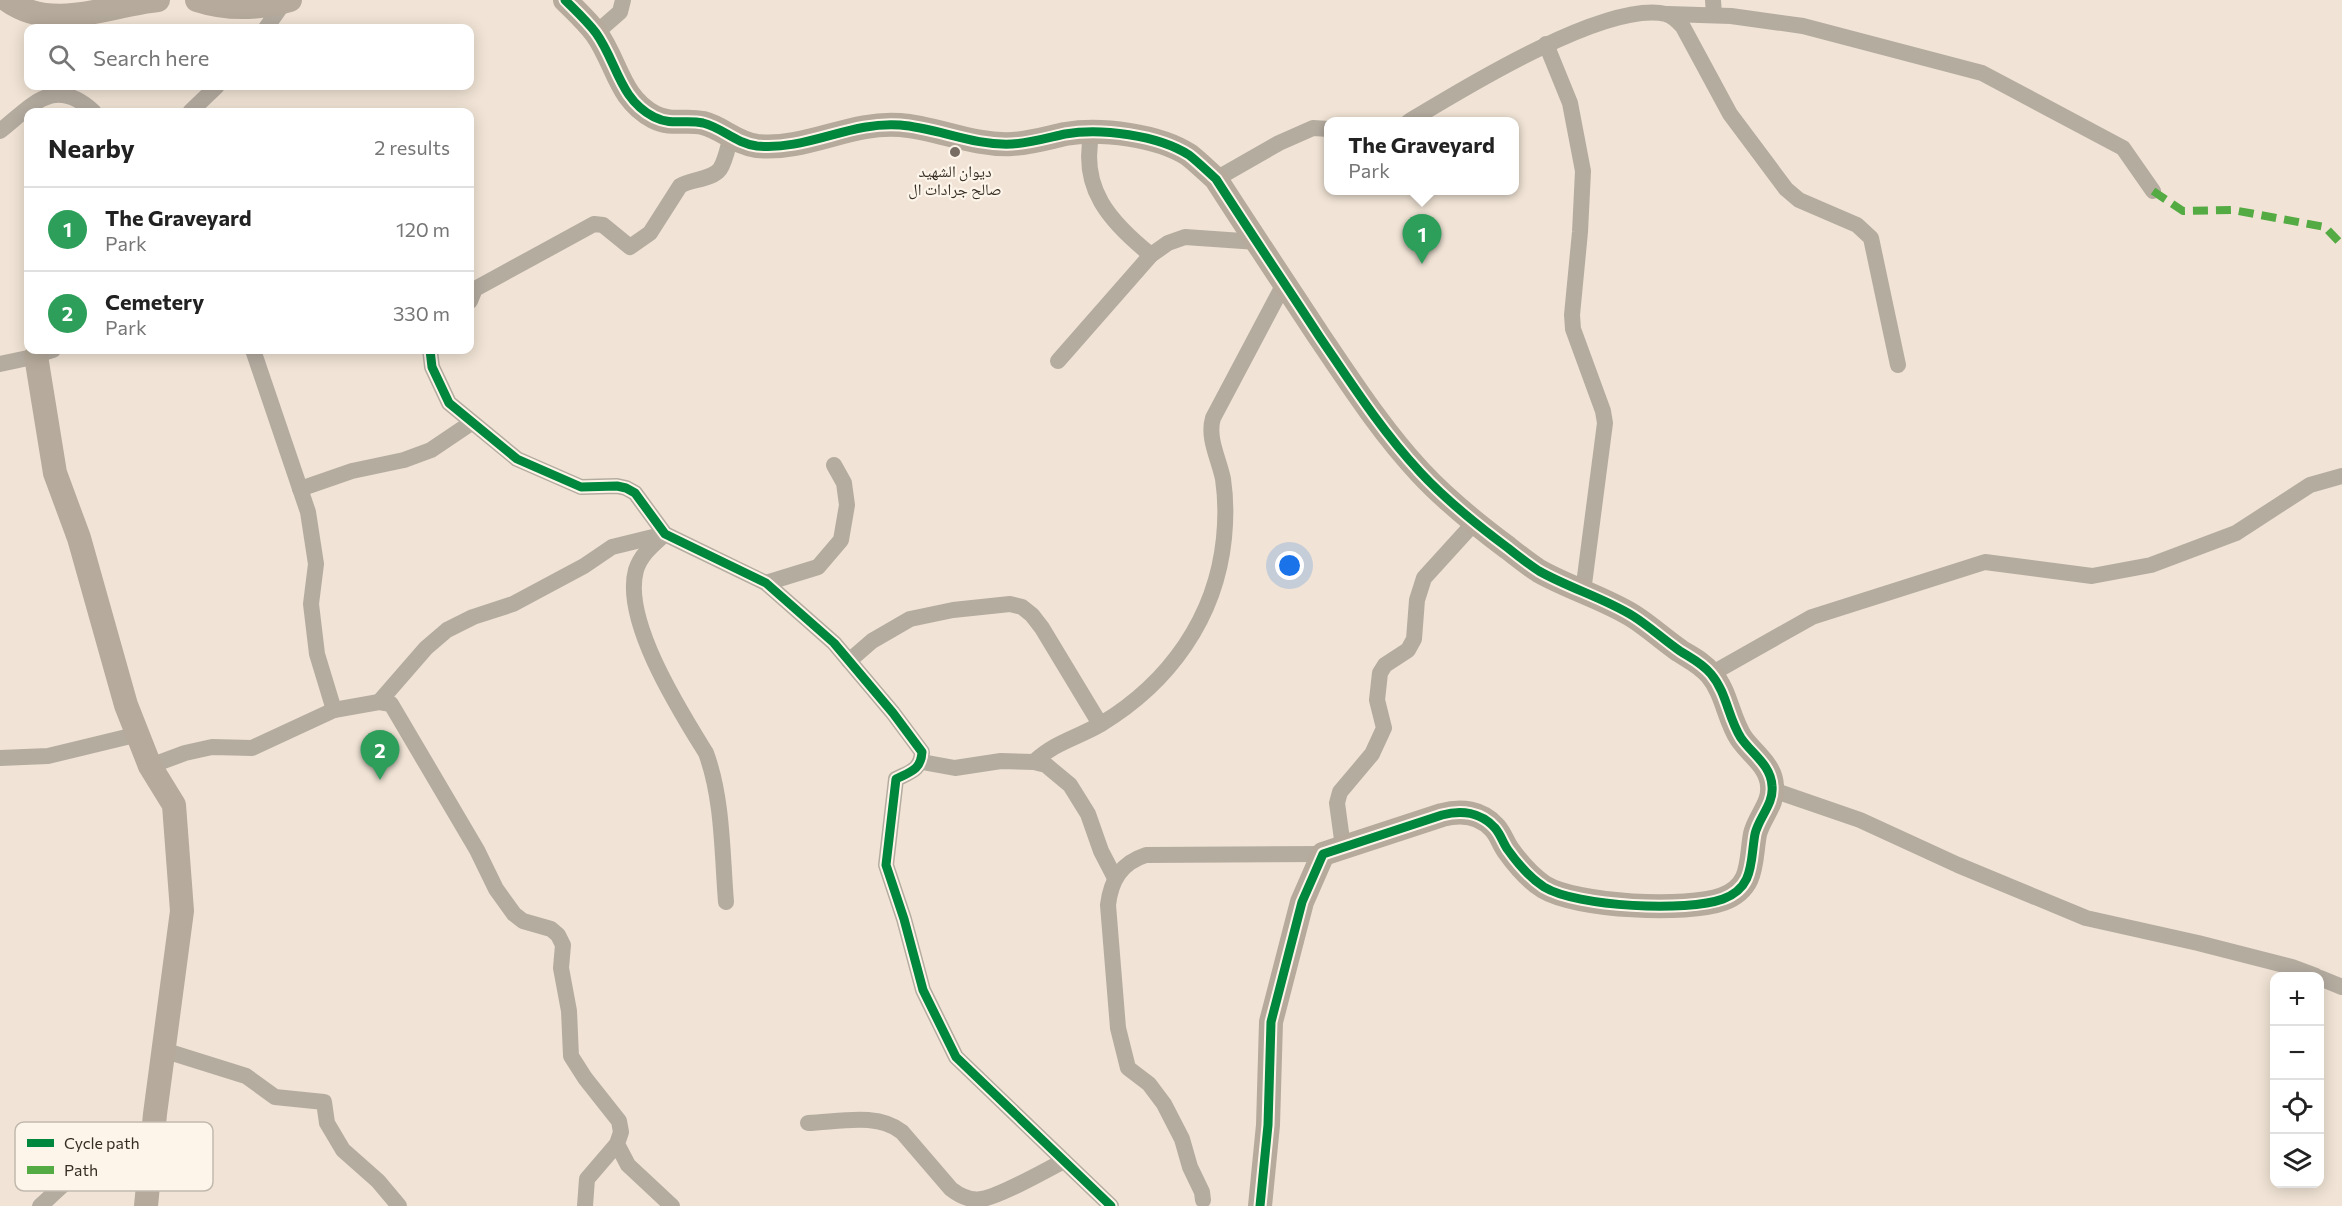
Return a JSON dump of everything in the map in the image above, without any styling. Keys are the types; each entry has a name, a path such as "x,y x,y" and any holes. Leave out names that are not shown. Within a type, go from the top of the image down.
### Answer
{"street":[{"path":"7,0 35,13 57,16 79,15 158,0"},
{"path":"197,0 211,5 235,8 260,7 287,0"},
{"path":"269,24 287,0"},
{"path":"565,0 596,33 612,62 622,87 639,107 654,117 670,123 705,124 731,136 740,143 774,146 807,142 862,128 898,125 922,128 963,140 1009,144 1092,132 1144,138 1167,144 1189,155 1216,179 1357,393 1421,473 1474,523 1538,570 1632,615 1697,661 1711,674 1726,699 1741,738 1766,768 1773,790 1771,802 1755,833 1753,861 1749,874 1734,893 1711,902 1669,906 1587,901 1560,895 1543,886 1529,874 1505,848 1494,826 1469,813 1455,812 1333,851 1146,855 1128,863 1115,878 1108,905 1118,1029 1128,1068 1149,1084 1164,1104 1182,1139 1203,1200"},
{"path":"596,33 620,12 623,0"},
{"path":"1416,117 1470,83 1546,44 1614,15 1655,12 1667,14 1713,8 1803,26 1982,73 2123,148 2153,191"},
{"path":"1667,14 1683,27 1730,114 1786,189 1799,200 1857,225 1871,238 1898,365"},
{"path":"1546,44 1570,103 1583,171 1572,315 1573,329 1603,411 1605,423 1583,592"},
{"path":"194,108 213,90"},
{"path":"27,108 41,98 53,94 78,99 89,108"},
{"path":"0,131 24,111"},
{"path":"1216,179 1279,143 1313,128 1324,129"},
{"path":"1092,132 1088,157 1089,171 1099,200 1125,233 1151,255"},
{"path":"474,291 594,224 603,225 630,247 650,233 680,186 714,175 720,168 731,136"},
{"path":"1058,362 1151,255 1168,243 1185,237 1257,242"},
{"path":"1034,762 1052,747 1100,724 1128,705 1163,674 1191,639 1210,600 1222,559 1226,524 1223,480 1210,427 1212,418 1284,284"},
{"path":"0,364 41,354"},
{"path":"45,354 54,473 79,538 126,705 150,766 174,805 182,911 155,1122"},
{"path":"254,354 308,512 316,564 311,604 317,654 334,710"},
{"path":"430,354 432,367 449,403 517,459 580,487 617,486 635,493 665,534 766,583 834,643 894,713 922,752 922,762 896,779 886,865 904,919 923,990 956,1057 1111,1206"},
{"path":"300,489 352,471 404,460 431,450 471,423"},
{"path":"766,583 818,567 841,540 847,505 844,483 834,465"},
{"path":"1711,674 1812,617 1985,562 2092,576 2151,565 2236,533 2310,485 2342,476"},
{"path":"1260,1206 1268,1125 1271,1022 1302,902 1333,851 1340,792 1372,754 1383,728 1377,700 1380,673 1385,665 1408,650 1413,639 1416,600 1424,578 1474,523"},
{"path":"380,702 426,648 447,630 473,617 513,604 584,566 612,547 665,534"},
{"path":"665,534 645,551 636,569 634,583 636,604 639,622 649,650 710,765 719,815 726,902"},
{"path":"849,661 872,641 910,619 953,610 1010,604 1022,607 1042,628 1100,724"},
{"path":"150,766 185,753 212,747 252,748 334,710 380,702 391,704 477,850 496,889 514,914 523,921 551,929 558,935 562,945 561,968 569,1011 571,1056 585,1078 619,1121 621,1132 617,1144 587,1179 585,1206"},
{"path":"0,758 48,756 139,734"},
{"path":"922,762 955,768 1000,761 1034,762 1056,771 1070,785 1088,814 1101,851 1115,878"},
{"path":"1773,790 1860,820 1958,865 2086,918 2281,964 2304,972"},
{"path":"2324,980 2342,987"},
{"path":"163,1050 246,1076 275,1097 324,1102 327,1123 343,1150 378,1181 399,1206"},
{"path":"808,1123 876,1120 894,1125 951,1189 969,1199 990,1197 1064,1161"},
{"path":"617,1144 628,1165 672,1206"},
{"path":"40,1206 58,1191"},
{"path":"146,1206 148,1191"}],"marked path":[{"path":"2153,191 2183,211 2233,210 2325,227 2342,245"}],"cycle path":[{"path":"565,0 596,33 626,90 642,109 661,120 710,125 736,139 757,146 793,144 864,127 900,125 998,144 1026,143 1079,132 1112,133 1162,142 1189,155 1216,179 1367,406 1392,440 1430,482 1473,521 1531,566 1633,616 1708,670 1724,697 1741,738 1765,766 1771,779 1772,793 1769,805 1755,834 1746,880 1733,894 1706,903 1632,905 1606,903 1560,894 1544,887 1524,870 1489,823 1477,816 1463,813 1442,815 1323,854 1302,902 1271,1022 1268,1125 1260,1206"},
{"path":"430,354 432,367 449,403 517,459 581,487 617,486 635,493 665,534 766,583 834,643 893,713 922,752 917,767 896,779 886,865 904,919 923,990 956,1057 1111,1206"}],"place":[{"name":"ديوان الشهيد صالح جرادات ال","path":"955,152"},
{"name":"The Graveyard","path":"1422,264"},
{"name":"Cemetery","path":"380,780"}]}
